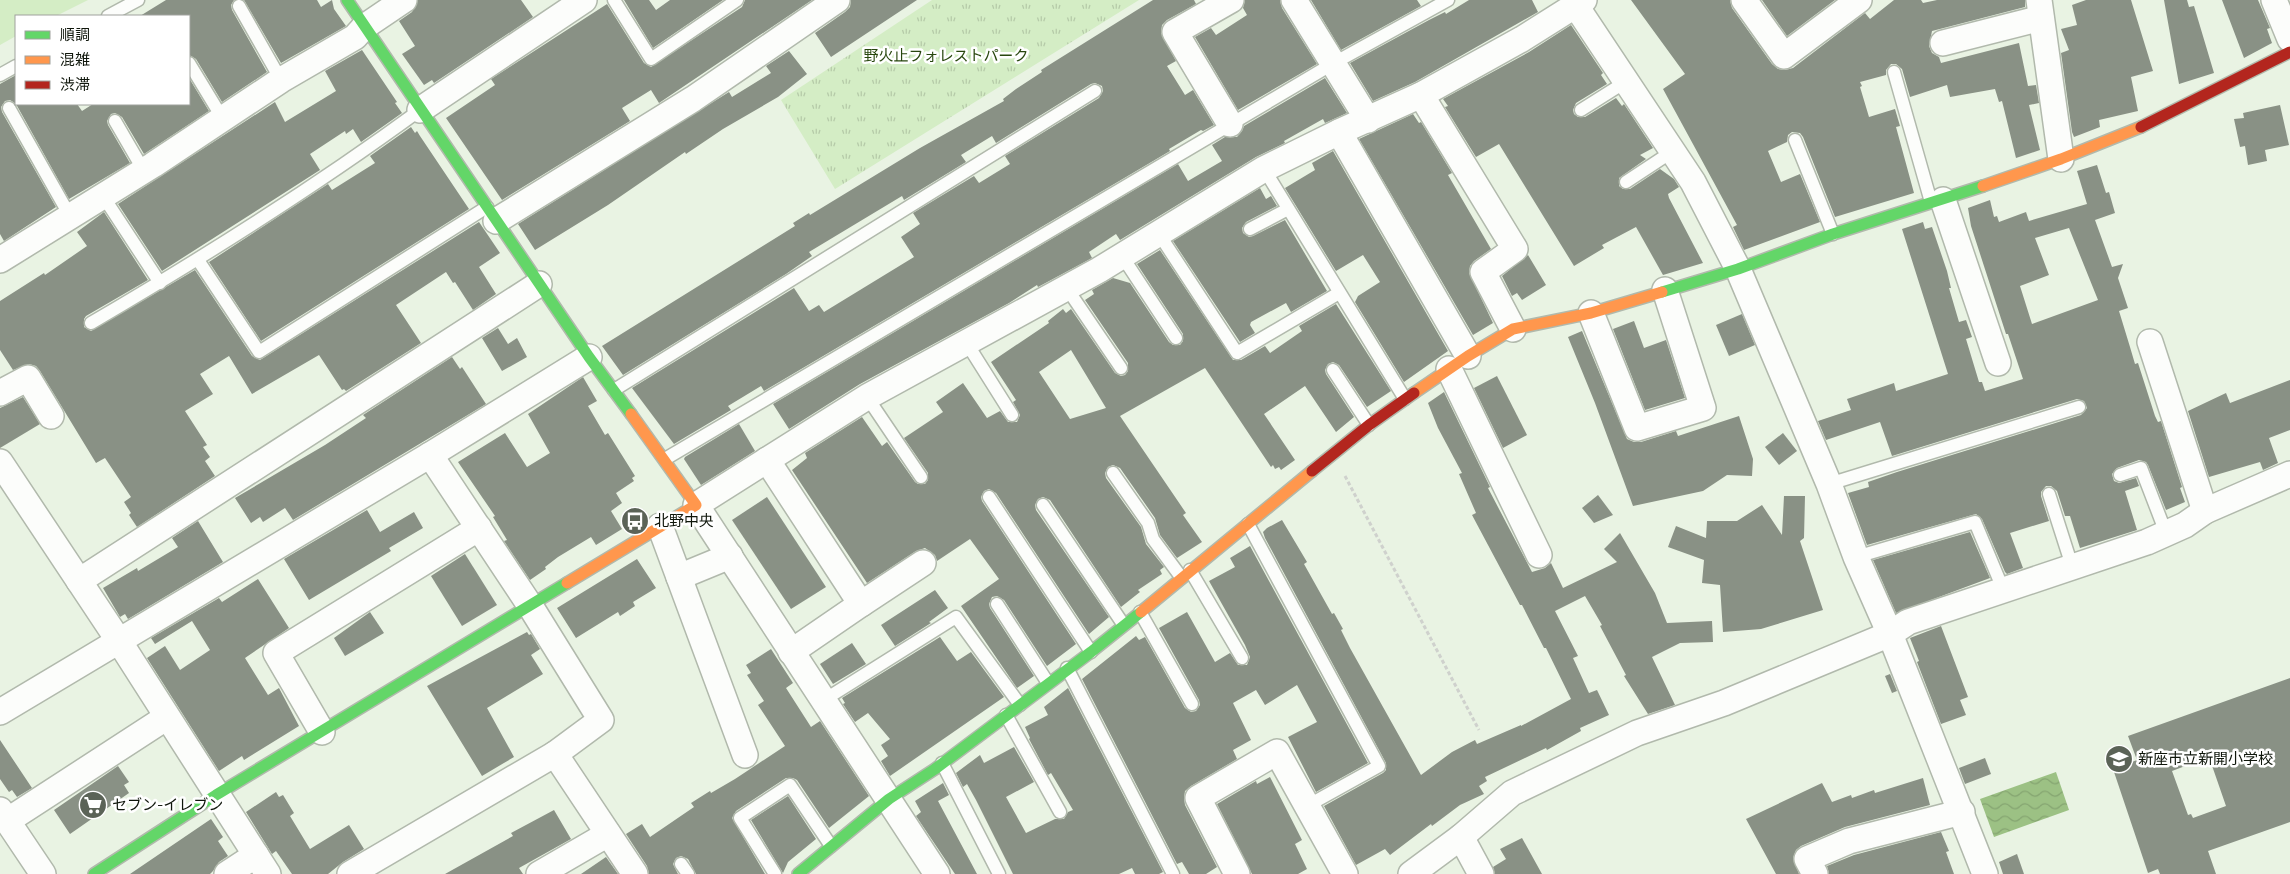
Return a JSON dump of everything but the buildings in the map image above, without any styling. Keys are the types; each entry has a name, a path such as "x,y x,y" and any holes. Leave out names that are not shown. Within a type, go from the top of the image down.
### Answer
{"street":[{"path":"347,0 589,357 665,459 937,874"},
{"path":"0,260 144,171 281,80 355,37 364,27 404,0"},
{"path":"420,110 584,0"},
{"path":"492,214 693,99 837,0"},
{"path":"1230,124 1175,32 1231,0"},
{"path":"1294,0 1368,120"},
{"path":"1744,0 1784,56 1859,0"},
{"path":"2274,0 2290,39"},
{"path":"94,874 216,795 529,604 696,505 867,397 1122,256 1264,169 1421,95 1580,3 1626,81 1694,182 1738,269 1829,484 1856,557 1890,634 1986,874"},
{"path":"1943,43 2040,9 2061,159"},
{"path":"798,874 889,799 942,763 1067,668 1091,652 1123,624 1334,455 1369,424 1458,362 1513,329 1591,314 1738,269 1832,234 2061,159 2131,132 2290,52"},
{"path":"1421,95 1515,249 1482,272 1513,329"},
{"path":"1339,132 1458,362 1539,554"},
{"path":"1937,201 1998,363"},
{"path":"79,581 539,284"},
{"path":"1591,314 1637,428 1703,408 1665,290"},
{"path":"2150,342 2205,511"},
{"path":"0,712 430,455 589,357"},
{"path":"0,393 28,378 51,416"},
{"path":"365,870 555,754 601,720 529,604 430,455"},
{"path":"766,460 861,604"},
{"path":"0,462 119,641 262,864 227,874"},
{"path":"1411,874 1461,837 1512,792 1619,741 1682,716 1724,703 1890,634 1908,622 2147,542 2185,525 2205,511 2290,474"},
{"path":"660,526 745,755"},
{"path":"322,732 276,653 479,528"},
{"path":"679,577 730,556"},
{"path":"792,652 923,563"},
{"path":"43,874 4,815 167,717"},
{"path":"1237,874 1198,798 1277,752 1345,874"},
{"path":"555,754 635,874"},
{"path":"1815,874 1807,859 1849,841 1962,812"},
{"path":"539,874 608,834"},
{"path":"1461,837 1481,874"}],"lane":[{"path":"110,15 138,0"},
{"path":"614,0 651,59 737,0"},
{"path":"665,459 1334,63 1448,0"},
{"path":"239,6 281,80"},
{"path":"190,65 223,119"},
{"path":"0,75 15,67"},
{"path":"1894,72 1937,201"},
{"path":"1581,110 1626,81"},
{"path":"614,390 1095,91"},
{"path":"9,108 70,216"},
{"path":"91,323 198,260 364,151 420,110"},
{"path":"115,121 144,171"},
{"path":"1795,140 1832,234"},
{"path":"1626,182 1674,151"},
{"path":"1264,169 1405,399"},
{"path":"103,196 160,282"},
{"path":"1250,229 1288,209"},
{"path":"198,260 259,352 492,214"},
{"path":"1159,234 1237,353 1339,293"},
{"path":"1122,256 1176,338"},
{"path":"1066,287 1121,368"},
{"path":"966,342 1012,415"},
{"path":"1332,370 1369,424"},
{"path":"867,397 921,476"},
{"path":"1829,484 2079,407"},
{"path":"2120,475 2141,468 2166,533"},
{"path":"1113,473 1148,523 1153,539 1186,574 1242,658"},
{"path":"2049,494 2072,566"},
{"path":"988,497 1091,652"},
{"path":"1043,504 1123,624"},
{"path":"1856,557 1975,522 2003,589"},
{"path":"1248,524 1379,766 1307,806"},
{"path":"998,604 1048,683"},
{"path":"1140,612 1192,704"},
{"path":"824,700 956,617 1020,705"},
{"path":"1067,668 1173,874"},
{"path":"1006,715 1060,812"},
{"path":"942,763 999,874"},
{"path":"776,874 740,818 790,785 831,846"}],"path":[{"path":"1334,455 1479,730"}],"green space":[{"path":"0,0 88,0 58,15 15,15 15,37 0,45"},
{"name":"野火止フォレストパーク","path":"932,0 1139,0 835,189 781,100"}],"water":[{"path":"2056,772 2069,810 1994,837 1980,799"}],"traffic: fast":[{"path":"347,0 589,357 631,414"},
{"path":"1662,292 1738,269 1833,234 1983,186"},
{"path":"94,874 216,795 567,583"},
{"path":"798,874 889,799 935,769 1091,652 1141,612"}],"traffic: slow":[{"path":"1983,186 2061,159 2141,127"},
{"path":"1414,393 1468,356 1513,329 1591,313 1662,292"},
{"path":"567,583 696,505 631,414"},
{"path":"1141,612 1312,471"}],"traffic: jam":[{"path":"2141,127 2290,52"},
{"path":"1312,471 1369,425 1414,393"}],"place":[{"name":"北野中央","path":"635,521"},
{"name":"新座市立新開小学校","path":"2119,759"},
{"name":"セブン-イレブン","path":"93,805"}]}
